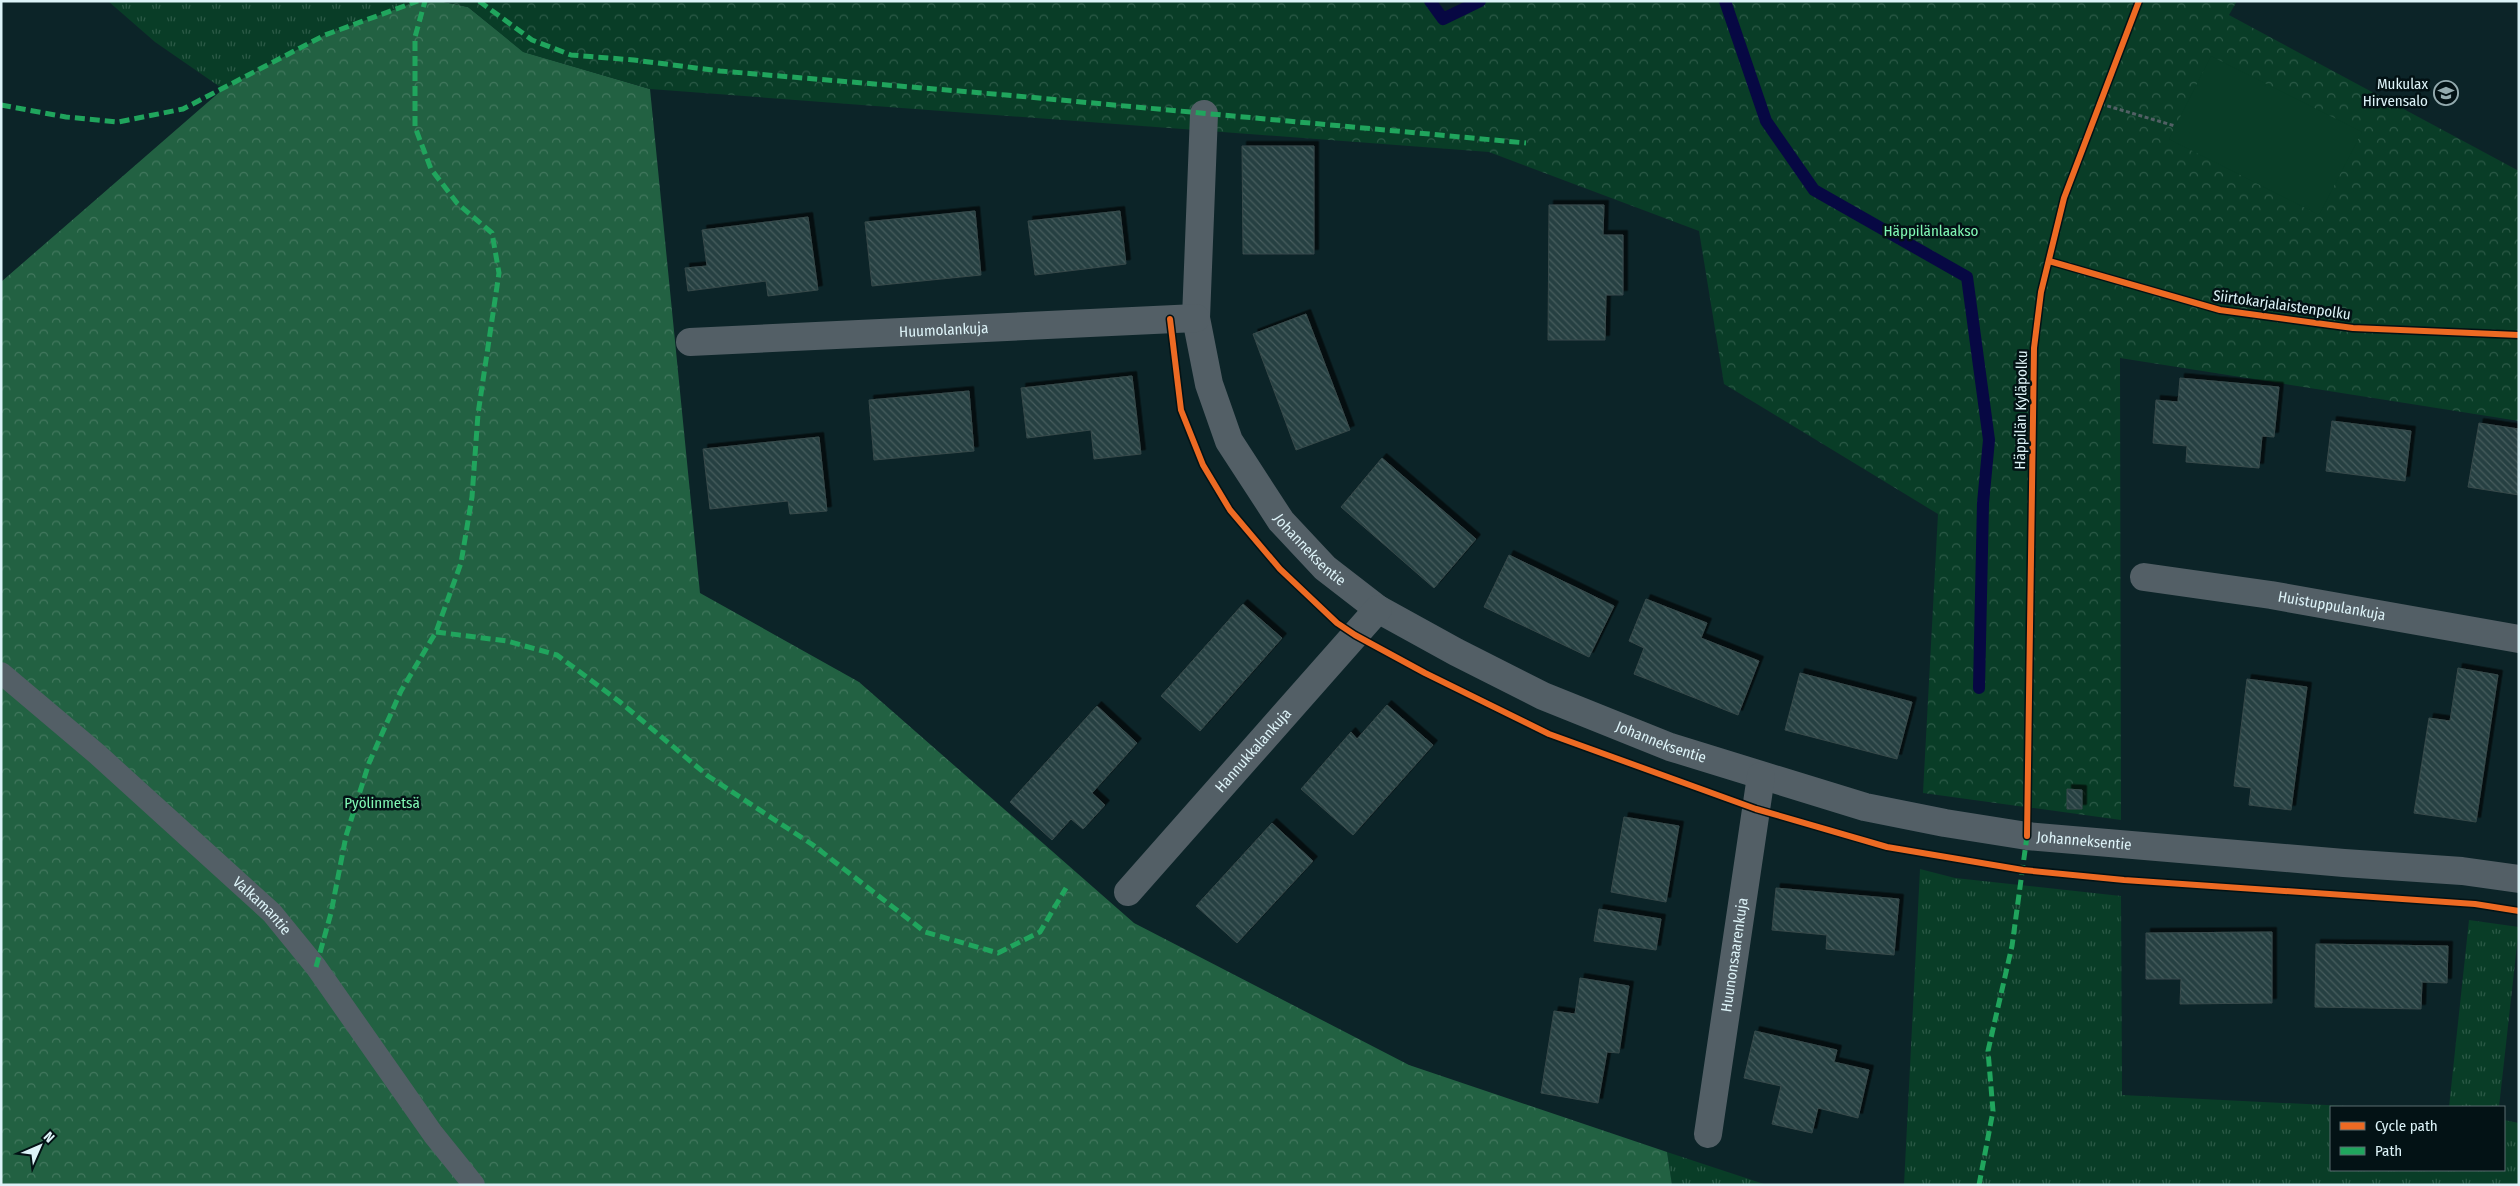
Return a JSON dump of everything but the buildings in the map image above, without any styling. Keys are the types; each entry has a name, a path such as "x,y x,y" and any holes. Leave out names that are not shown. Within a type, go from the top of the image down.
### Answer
{"street":[{"name":"Johanneksentie","path":"1204,114 1196,318 1209,384 1217,409 1229,442 1252,480 1281,521 1325,568 1378,608 1456,652 1543,696 1670,747 1865,807 1945,823 2027,836 2462,871 2519,879"},
{"name":"Huumolankuja","path":"690,342 1196,318"},
{"name":"Huistuppulankuja","path":"2144,577 2271,595 2519,639"},
{"name":"Hannukkalankuja","path":"1128,892 1378,608"},
{"name":"Huunonsaarenkuja","path":"1708,1134 1761,776"}],"lane":[{"name":"Valkamantie","path":"1,672 97,754 272,913 316,967 433,1134 474,1185"}],"path":[{"path":"2098,113 2104,95"},
{"path":"2101,104 2175,126"}],"green space":[{"path":"108,1 418,1 325,35 223,89 155,42"},
{"name":"Pyölinmetsä","path":"418,1 439,1 468,7 524,52 650,89 700,593 859,682 1134,923 1409,1065 1667,1152 1672,1185 1,1185 1,282 223,89 325,35"},
{"name":"Häppilänlaakso","path":"439,1 1430,1 1443,19 1480,1 2237,1 2229,15 2519,171 2519,421 2120,358 2121,820 1923,793 1938,514 1724,384 1699,231 1489,152 650,89 523,52 468,7"},
{"path":"2211,56 2362,132 2319,215 2169,139"},
{"path":"1920,869 1955,878 2121,896 2122,1095 2347,1106 2330,1106 2330,1171 2505,1171 2505,1120 2519,1123 2519,1185 1904,1185"},
{"path":"2469,920 2519,927 2499,1106 2449,1106"},
{"path":"1667,1152 1767,1185 1672,1185"}],"waterway":[{"path":"1430,1 1443,19 1480,1"},
{"path":"1725,1 1766,121 1814,190 1967,277 1989,440 1983,503 1979,688"}],"marked path":[{"path":"1,105 66,117 118,122 183,109 325,35 418,1"},
{"path":"316,967 331,913 346,836 369,763 401,691 436,632 461,563 472,497 478,414 499,273 492,233 457,203 431,169 415,127 415,37 425,1"},
{"path":"479,1 532,40 571,55 634,60 720,71 1006,95 1526,143"},
{"path":"436,632 507,641 557,655 620,702 708,776 813,845 925,932 998,953 1040,932 1066,888"},
{"path":"1979,1185 1993,1111 1988,1051 2012,946 2027,836"}],"cycle path":[{"name":"Häppilän Kyläpolku","path":"2027,836 2034,348 2041,292 2064,198 2139,1"},
{"name":"Siirtokarjalaistenpolku","path":"2049,261 2220,310 2353,328 2519,335"},
{"path":"1170,319 1181,410 1203,465 1230,510 1280,569 1337,623 1355,635 1425,673 1549,734 1756,809 1887,847 2023,870 2124,880 2475,904 2519,911"}],"place":[{"name":"Mukulax Hirvensalo","path":"2446,93"}]}
